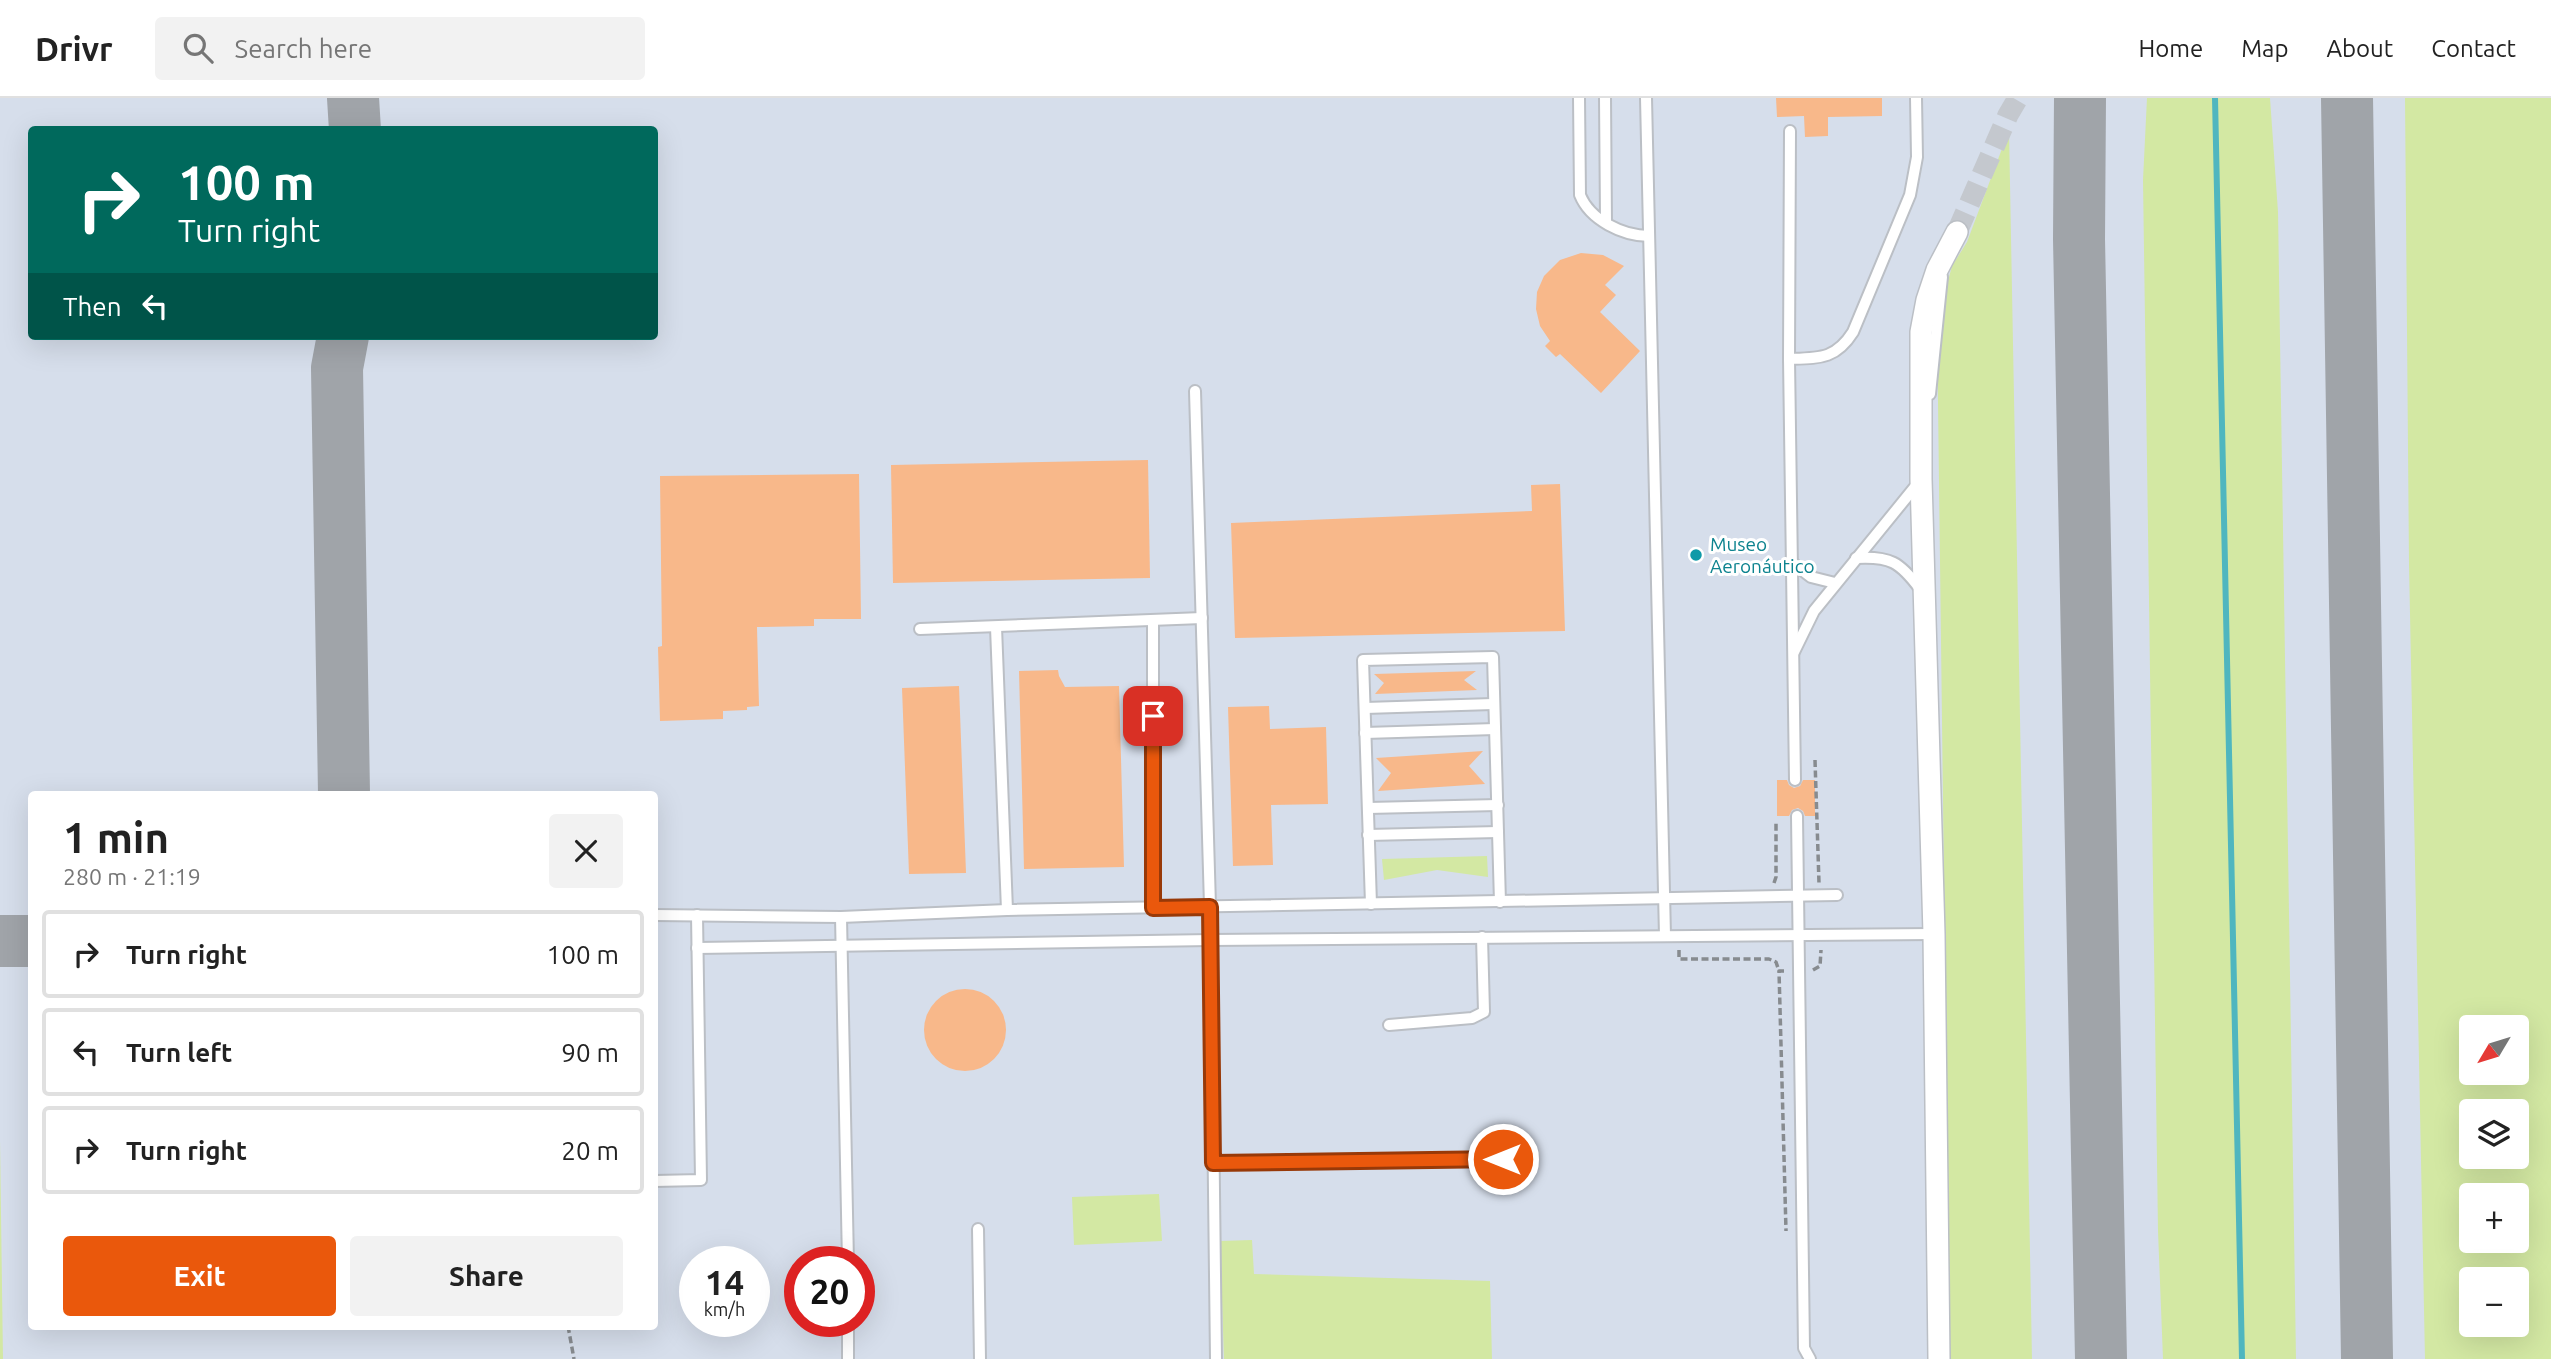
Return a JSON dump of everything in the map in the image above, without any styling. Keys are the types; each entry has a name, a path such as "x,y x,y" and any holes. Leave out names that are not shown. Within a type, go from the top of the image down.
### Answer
{"street":[{"path":"1939,1359 1934,934 1921,479 1921,332 1927,300 1949,245"}],"lane":[{"path":"1579,98 1580,195 1589,210 1628,235 1649,236"},
{"path":"1605,98 1606,221"},
{"path":"1646,98 1665,936"},
{"path":"1789,359 1829,355 1845,344 1853,332 1910,195 1917,157 1916,98"},
{"path":"1790,131 1789,359 1795,780"},
{"path":"1195,391 1211,940 1216,1359"},
{"path":"1792,657 1808,621 1835,583 1921,479"},
{"path":"1856,558 1877,557 1897,564 1908,573 1924,594"},
{"path":"1794,564 1811,577 1835,583"},
{"path":"920,629 1202,618"},
{"path":"1153,620 1153,908"},
{"path":"996,626 1007,910"},
{"path":"1371,904 1363,660 1493,657 1500,902"},
{"path":"1365,708 1493,704"},
{"path":"1366,733 1496,729"},
{"path":"1368,808 1497,805"},
{"path":"1797,816 1804,1348 1810,1359"},
{"path":"1368,835 1498,832"},
{"path":"658,915 841,917 1007,910 1837,895"},
{"path":"658,1181 701,1180 697,915"},
{"path":"841,917 848,1246"},
{"path":"696,948 1211,940 1934,934"},
{"path":"1389,1025 1472,1018 1485,1012 1482,937"},
{"path":"1213,1163 1503,1159"},
{"path":"978,1229 980,1359"},
{"path":"848,1337 848,1359"}],"path":[{"path":"569,1330 574,1359"}],"shaded area":[{"path":"0,98 2551,98 2551,1359 0,1359"}],"green space":[{"path":"2147,98 2270,98 2278,212 2296,1359 2163,1359 2158,1231 2143,180"},
{"path":"2405,98 2551,98 2551,1359 2425,1359 2409,564"},
{"path":"2009,130 2032,1359 1950,1359 1937,322 1952,266 1967,242"},
{"path":"1487,856 1488,877 1437,870 1384,880 1382,859"},
{"path":"0,1140 3,1359 0,1359"},
{"path":"1159,1194 1162,1241 1074,1245 1072,1197"},
{"path":"1252,1240 1254,1274 1490,1281 1492,1359 1224,1359 1220,1241"}],"building":[{"path":"1776,98 1882,98 1882,116 1828,117 1828,136 1805,137 1804,116 1777,117"},
{"path":"1581,253 1603,255 1624,266 1605,285 1616,295 1600,312 1640,351 1601,393 1560,354 1556,357 1545,346 1550,341 1540,326 1536,309 1537,292 1544,276 1560,260"},
{"path":"1148,460 1150,578 893,583 891,465"},
{"path":"859,474 861,619 814,619 814,626 757,627 759,706 747,707 747,710 723,711 723,719 660,721 660,476"},
{"path":"1560,484 1565,631 1235,638 1231,523 1532,511 1531,485"},
{"path":"1058,670 1065,687 1119,686 1124,867 1024,869 1019,671"},
{"path":"1476,671 1464,680 1477,690 1375,694 1384,683 1374,674"},
{"path":"959,686 966,873 909,874 902,688"},
{"path":"1269,706 1270,729 1326,727 1328,804 1271,805 1273,865 1233,866 1228,707"},
{"path":"1483,751 1469,766 1485,784 1378,791 1391,773 1376,758"},
{"path":"1777,780 1787,780 1794,788 1800,786 1803,780 1815,780 1815,816 1805,816 1798,808 1792,810 1789,816 1777,816"},
{"path":"965,989 981,993 994,1001 1002,1014 1006,1030 1002,1046 994,1059 981,1067 965,1071 949,1067 936,1059 928,1046 924,1030 928,1014 936,1001 949,993"}],"waterway":[{"path":"2215,98 2242,1359"}],"taxiway":[{"path":"353,98 355,126"},
{"path":"2080,98 2079,239 2101,1359"},
{"path":"2347,98 2367,1359"},
{"path":"342,340 337,368 344,791"},
{"path":"0,941 28,941"}],"tunnel":[{"path":"1957,232 2018,98"}],"place":[{"name":"Museo Aeronáutico","path":"1696,555"}],"route":[{"path":"1153,716 1153,908 1210,907 1213,1163 1503,1159"}]}
